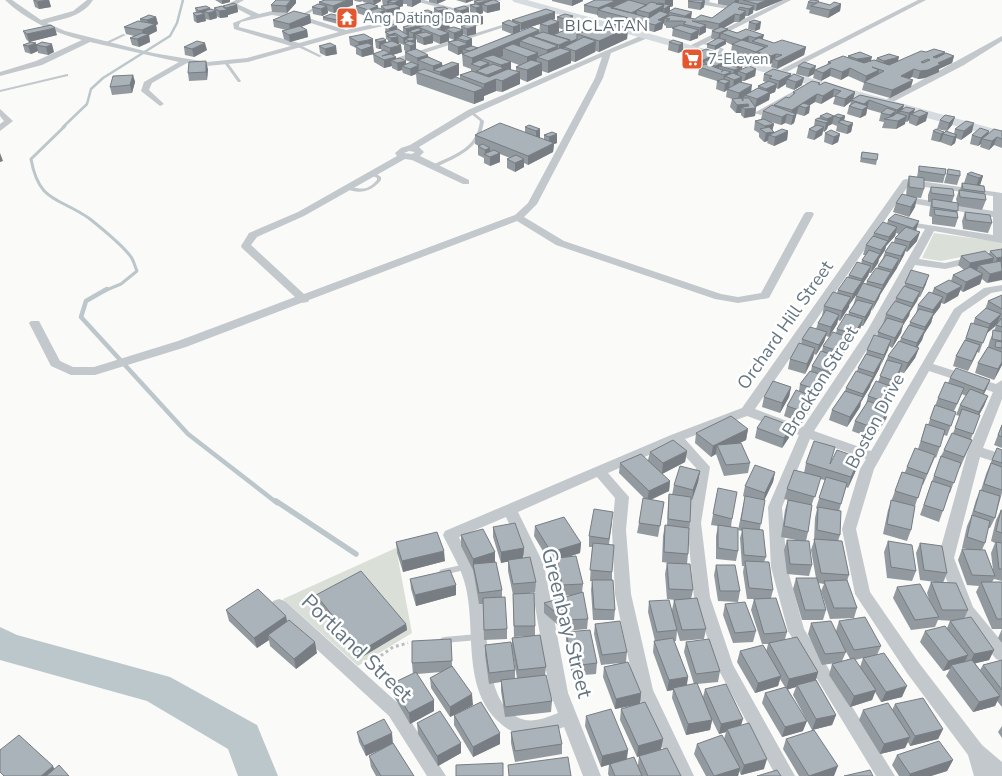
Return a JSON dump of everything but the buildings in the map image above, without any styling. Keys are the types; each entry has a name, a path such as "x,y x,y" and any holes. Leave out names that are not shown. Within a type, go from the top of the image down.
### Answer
{"main road":[{"path":"517,0 1002,135"}],"street":[{"path":"8,0 40,22 63,34 206,64 227,64 248,60 346,32 499,0"},
{"path":"40,22 80,10 87,6 90,0"},
{"path":"241,0 232,4 258,16"},
{"path":"414,0 452,10"},
{"path":"707,0 705,3 759,13"},
{"path":"688,48 787,0"},
{"path":"778,73 923,0"},
{"path":"536,16 554,10"},
{"path":"297,46 234,27 239,21 272,13 299,17 346,32"},
{"path":"400,58 527,19"},
{"path":"304,300 246,246 253,235 301,214 413,152 470,112 645,36"},
{"path":"884,102 961,63 1002,38"},
{"path":"0,74 39,63 88,40"},
{"path":"35,323 55,364 71,371 95,371 151,354 304,300 518,217 532,204 599,78 608,52"},
{"path":"160,104 145,91 148,82 185,61"},
{"path":"758,113 814,83"},
{"path":"0,111 9,121 0,128"},
{"path":"413,152 434,166 466,182"},
{"name":"Orchard Hill Street","path":"466,568 450,536 676,438 747,411 906,182 998,194 1000,240"},
{"path":"895,198 999,215"},
{"path":"518,217 560,243 719,297 738,300 765,296 809,214"},
{"path":"881,218 930,229 1000,240"},
{"name":"Brockton Street","path":"886,776 796,631 779,567 775,507 806,433 873,331 930,229"},
{"path":"911,262 945,266 1002,253"},
{"name":"Boston Drive","path":"976,751 913,668 863,594 849,529 867,469 958,311 988,290 1002,288"},
{"path":"926,366 1001,387 974,450 946,558 966,610 1002,654"},
{"path":"747,411 873,458"},
{"path":"676,438 704,467 694,524 702,597 725,667 786,776"},
{"path":"974,450 1002,459"},
{"path":"599,471 622,497 619,530 623,594 644,690 685,776"},
{"name":"Greenbay Street","path":"510,509 536,565 559,693 592,776"},
{"path":"466,568 474,587 482,671 493,704 504,717 516,725 530,728 568,718"},
{"name":"Portland Street","path":"278,604 395,711 437,776"},
{"path":"976,751 1002,773"},
{"path":"976,751 983,776"}],"lane":[{"path":"299,17 326,4"},
{"path":"561,32 592,21"},
{"path":"104,44 124,34"},
{"path":"701,42 722,49 717,56"},
{"path":"297,46 320,56"},
{"path":"227,64 239,81"},
{"path":"0,92 67,76"},
{"path":"434,166 468,149 482,129 482,121 470,112"},
{"path":"438,573 466,568"},
{"path":"438,641 478,637"}],"path":[{"path":"354,674 394,647 408,643"}],"shaded area":[{"path":"934,233 1002,242 1002,249 941,261 922,258"},
{"path":"396,548 412,633 358,666 283,599"}],"waterway":[{"path":"63,127 87,104 91,89 103,78 170,36 177,23 183,0"},
{"path":"65,126 31,159 39,184 45,192 52,198 90,219 118,243 132,259 137,271 121,284 104,291"},
{"path":"107,289 86,301 81,317 188,434 277,503"},
{"path":"276,501 356,554"},
{"path":"0,642 6,647 157,688 243,737 258,776"}],"place":[{"name":"Ang Dating Daan","path":"347,18"},
{"name":"7-Eleven","path":"692,59"}],"district":[{"name":"BICLATAN","path":"607,26"}]}
